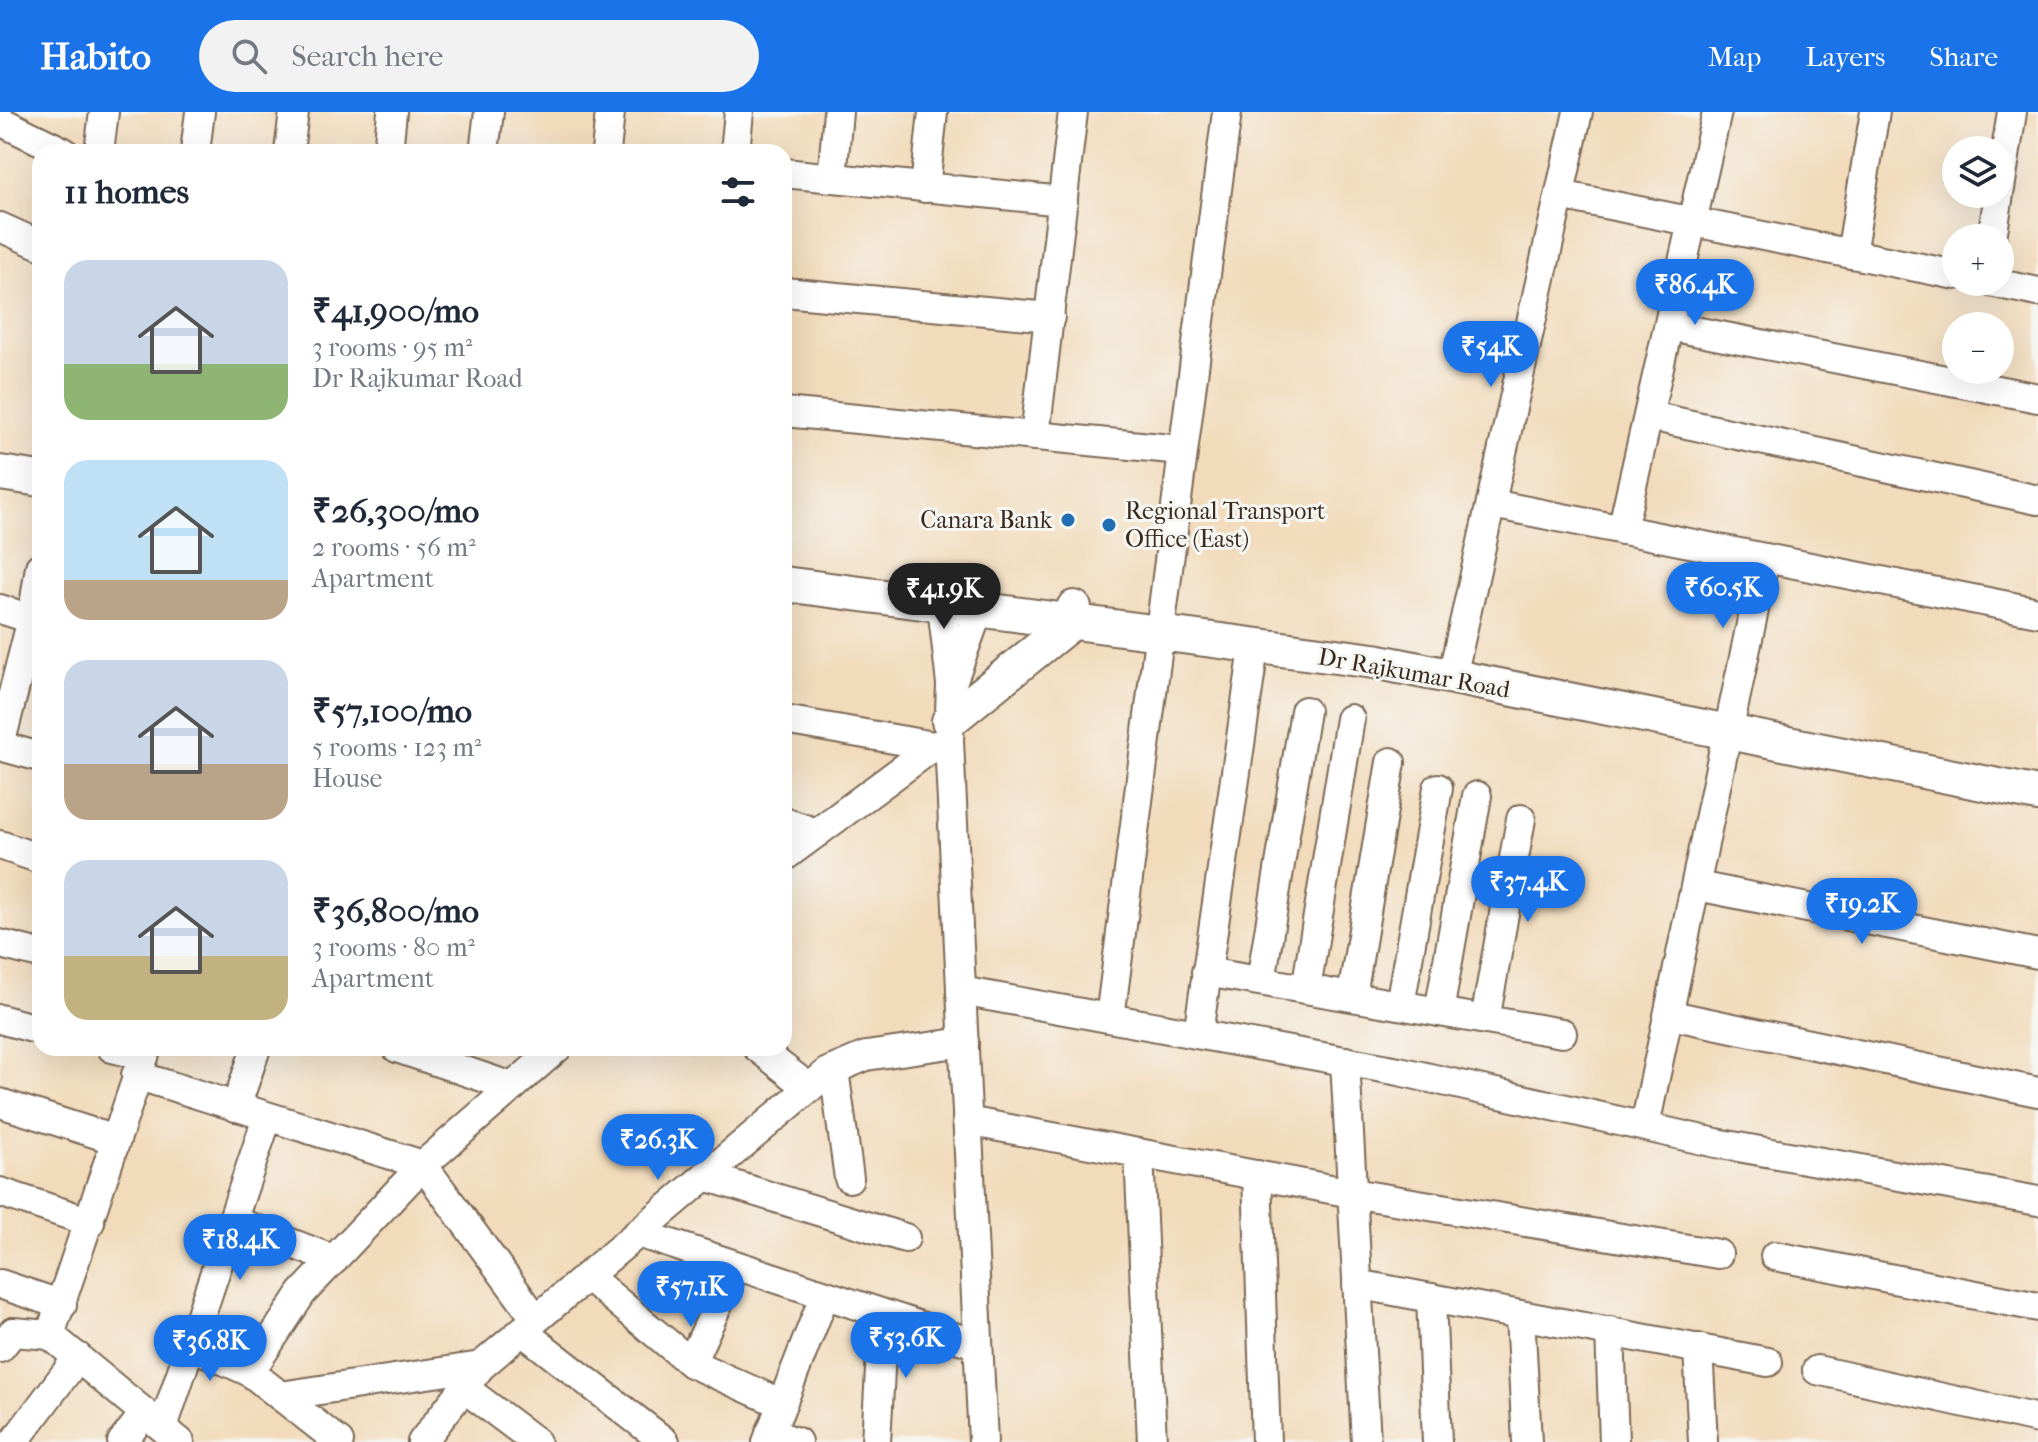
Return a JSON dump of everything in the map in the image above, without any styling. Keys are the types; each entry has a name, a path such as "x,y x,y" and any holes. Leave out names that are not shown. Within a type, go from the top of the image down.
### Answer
{"main road":[{"path":"0,452 32,457"},
{"path":"0,473 32,478"},
{"name":"Dr Rajkumar Road","path":"792,566 943,597"},
{"name":"Dr Rajkumar Road","path":"792,585 943,597 1161,625 1374,642 1454,667 1729,724 2038,794"},
{"path":"944,736 1073,613"},
{"name":"Dr Rajkumar Road","path":"1161,625 1254,648 1454,667"},
{"name":"Dr Rajkumar Road","path":"1729,724 2038,775"}],"street":[{"path":"100,144 104,112"},
{"path":"196,144 200,112"},
{"path":"290,144 294,112"},
{"path":"389,144 392,112"},
{"path":"485,144 489,112"},
{"path":"607,144 610,112"},
{"path":"736,144 739,112"},
{"path":"832,178 838,112"},
{"path":"925,188 933,112"},
{"path":"1035,436 1073,112"},
{"path":"1110,1018 1227,112"},
{"path":"1454,667 1578,112"},
{"path":"1622,530 1717,112"},
{"path":"1851,254 1875,112"},
{"path":"2008,136 2012,112"},
{"path":"0,121 47,144"},
{"path":"792,174 1063,201"},
{"path":"1560,195 1942,272"},
{"path":"0,227 32,241"},
{"path":"2014,287 2038,292"},
{"path":"792,293 1050,317"},
{"path":"1669,326 2038,398"},
{"path":"792,413 1182,450"},
{"path":"1650,416 2038,500"},
{"path":"1492,504 2038,612"},
{"path":"1645,1126 1671,1015 1765,558"},
{"path":"943,597 951,684 944,736 964,1042 983,1442"},
{"path":"951,684 982,602"},
{"path":"0,609 32,605"},
{"path":"32,644 28,685 0,746 32,755"},
{"path":"1198,1034 1254,648"},
{"path":"1261,981 1305,711"},
{"path":"1306,989 1350,719"},
{"path":"792,721 944,736"},
{"path":"792,851 944,736"},
{"path":"1352,996 1391,762"},
{"path":"1400,1005 1438,788"},
{"path":"1439,1012 1477,796"},
{"path":"1485,1020 1521,819"},
{"path":"792,825 817,833"},
{"path":"0,845 32,856"},
{"path":"1697,886 2038,954"},
{"path":"0,944 32,952"},
{"path":"1206,972 1562,1033"},
{"path":"961,991 1345,1061 1716,1143 2038,1201"},
{"path":"1671,1015 2038,1092"},
{"path":"0,1019 32,1028"},
{"path":"424,1441 472,1377 809,1088 834,1070 866,1056 964,1042"},
{"path":"236,1107 253,1056"},
{"path":"250,1372 302,1293 423,1165 548,1056"},
{"path":"768,1056 809,1088"},
{"path":"463,1058 512,1087"},
{"path":"50,1335 142,1060 236,1107 423,1165 529,1325 665,1442"},
{"path":"1345,1061 1366,1442"},
{"path":"834,1070 849,1178"},
{"path":"0,1103 116,1140"},
{"path":"163,1427 267,1118"},
{"path":"967,1121 1352,1193 1718,1254"},
{"path":"1139,1153 1152,1442"},
{"path":"1257,1175 1266,1442"},
{"path":"705,1176 905,1238"},
{"path":"0,1192 90,1222"},
{"path":"232,1220 334,1260"},
{"path":"638,1233 824,1297 978,1345"},
{"path":"1775,1256 2038,1307"},
{"path":"691,1363 735,1267"},
{"path":"587,1276 691,1363 782,1404"},
{"path":"0,1284 62,1305"},
{"path":"1357,1284 1768,1362"},
{"path":"778,1439 782,1404 824,1297"},
{"path":"1431,1298 1437,1442"},
{"path":"1520,1315 1527,1442"},
{"path":"876,1442 883,1316"},
{"path":"1610,1331 1614,1442"},
{"path":"0,1348 13,1332 50,1335 163,1427"},
{"path":"192,1346 250,1372 339,1442"},
{"path":"1698,1348 1703,1442"},
{"path":"14,1442 78,1357"},
{"path":"1817,1370 2038,1419"},
{"path":"280,1396 472,1377"},
{"path":"472,1377 536,1442"},
{"path":"122,1442 163,1427"}],"place":[{"name":"Canara Bank","path":"1068,520"},
{"name":"Regional Transport Office (East)","path":"1109,525"}]}
